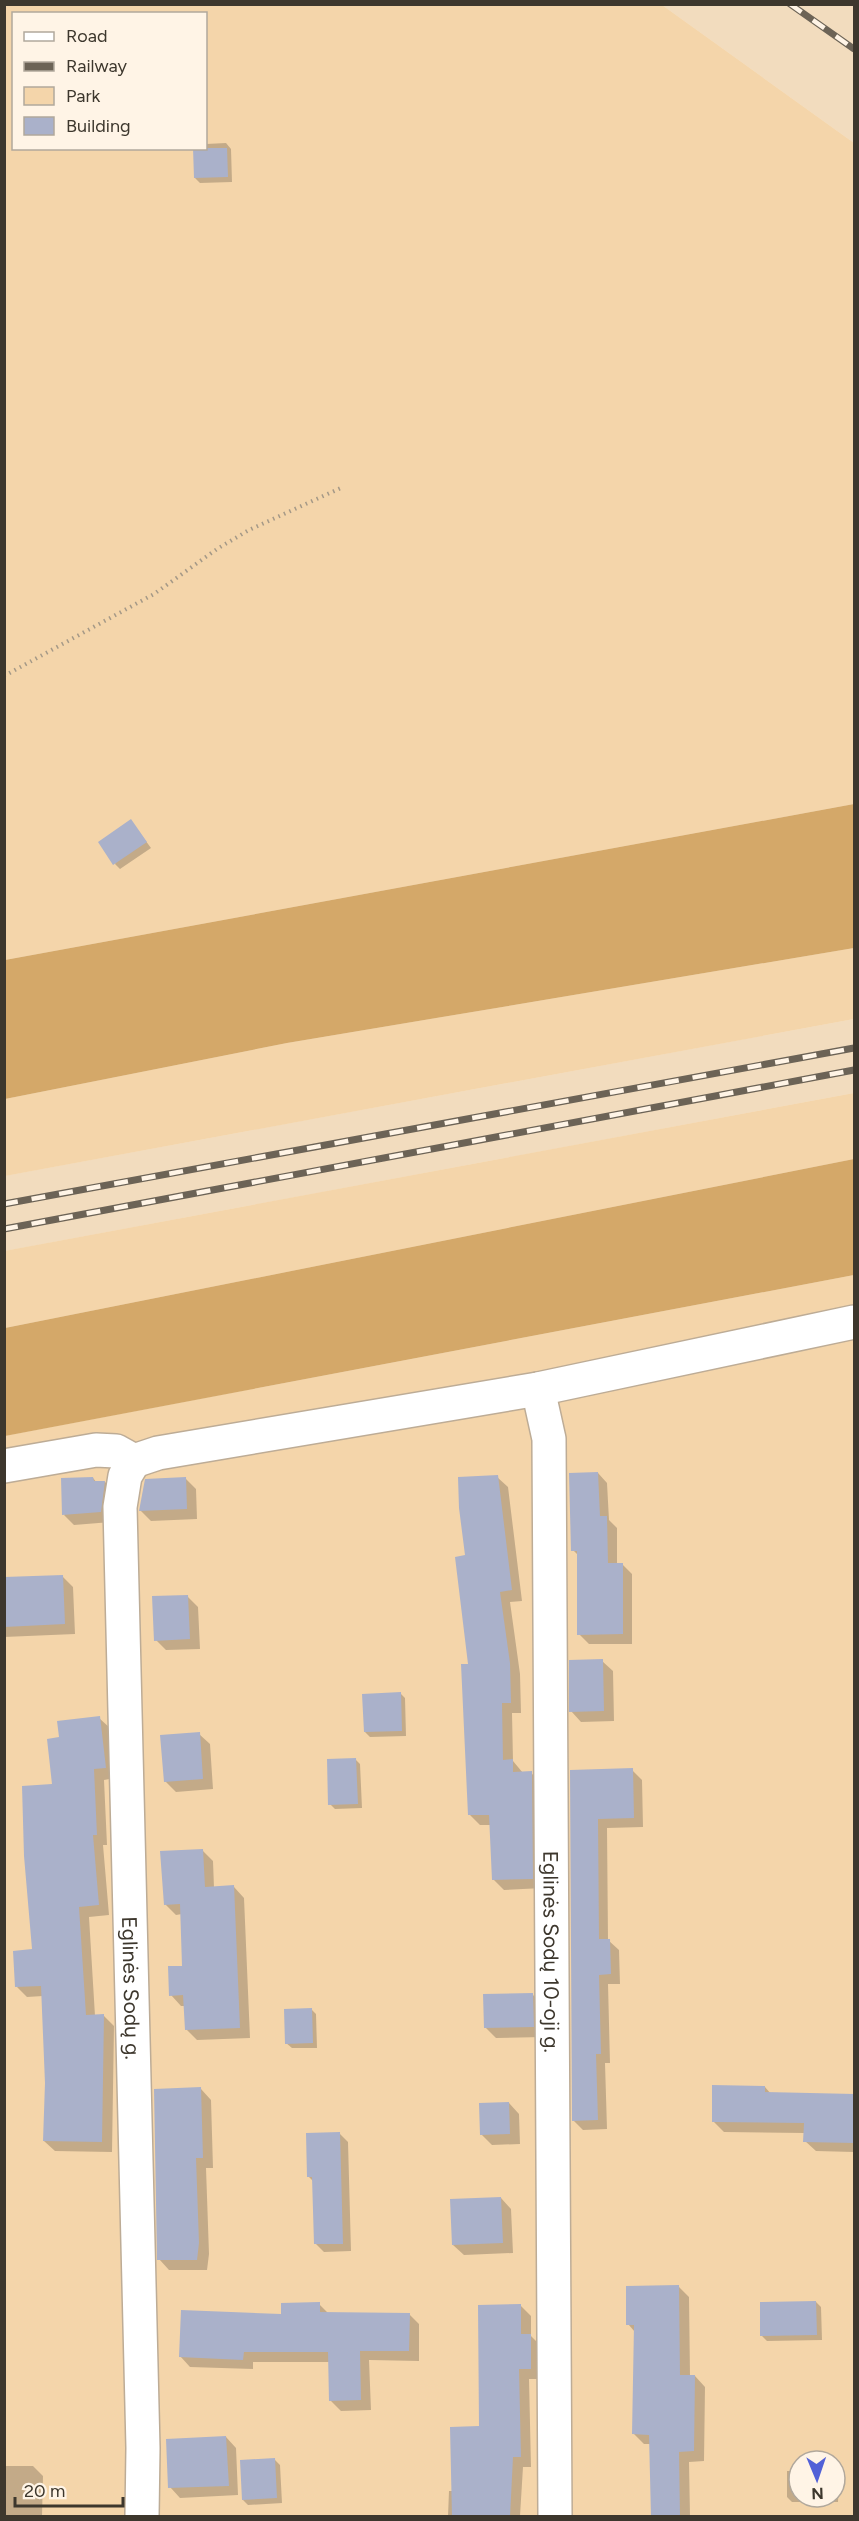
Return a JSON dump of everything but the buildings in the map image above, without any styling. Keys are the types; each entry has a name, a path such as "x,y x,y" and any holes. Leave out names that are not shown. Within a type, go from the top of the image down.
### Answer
{"street":[{"path":"4,1466 96,1450 116,1451 134,1461 158,1453 538,1389 855,1322"},
{"name":"Eglinės Sodų 10-oji g.","path":"538,1389 549,1439 555,2517"},
{"name":"Eglinės Sodų g.","path":"134,1461 124,1476 120,1507 143,2448 142,2517"}],"path":[{"path":"4,676 154,594 217,549 249,530 343,487"}],"shaded area":[{"path":"662,5 854,5 854,143"},
{"path":"854,804 854,948 287,1043 5,1099 5,960"},
{"path":"854,1019 854,1093 5,1251 4,1176"},
{"path":"854,1159 854,1275 5,1436 5,1328"}],"green space":[{"path":"5,5 662,5 854,143 854,804 5,960"},
{"path":"854,948 854,1019 5,1176 5,1099 287,1043"},
{"path":"854,1093 854,1159 5,1328 4,1251"},
{"path":"854,1275 854,2516 5,2516 4,1436"}],"railway":[{"path":"790,4 854,49"},
{"path":"4,1204 854,1048"},
{"path":"4,1229 854,1070"}]}
